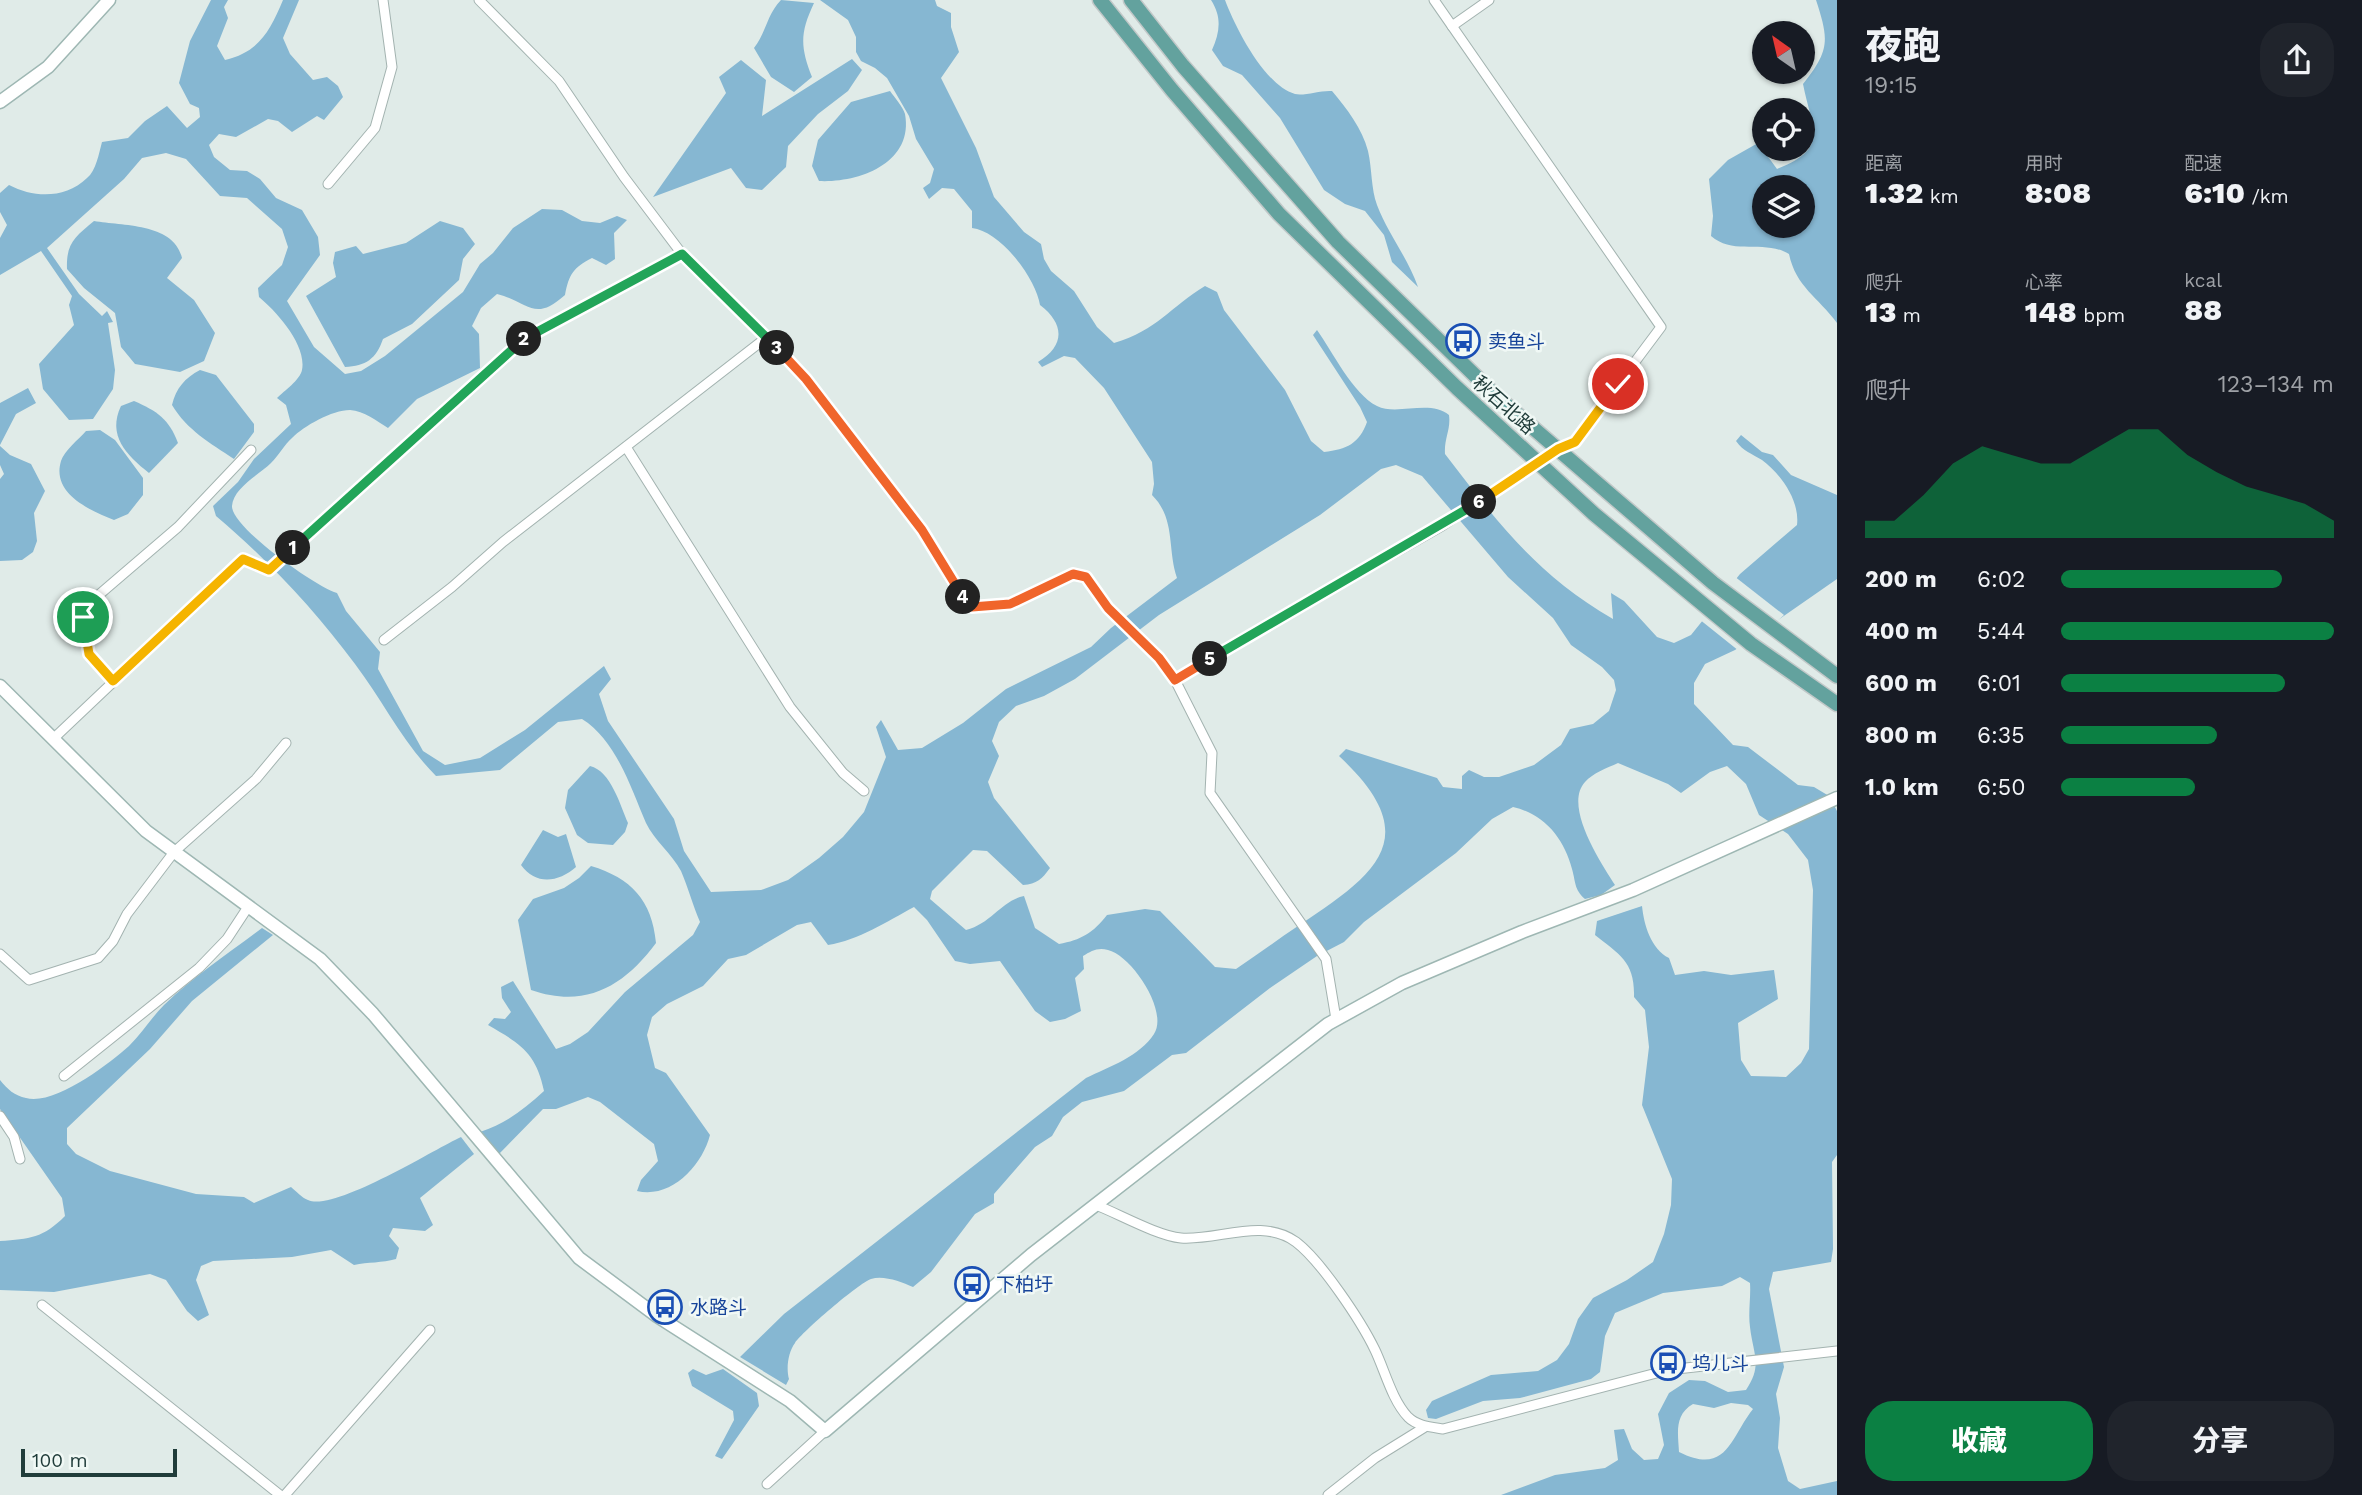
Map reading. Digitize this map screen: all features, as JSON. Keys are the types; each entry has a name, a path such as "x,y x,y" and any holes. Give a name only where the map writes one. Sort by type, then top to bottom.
{"main road":[{"name":"秋石北路","path":"1100,0 1172,90 1279,214 1457,388 1594,514 1751,644 1837,704"},
{"name":"秋石北路","path":"1131,0 1183,66 1338,242 1496,396 1713,583 1837,676"}],"street":[{"path":"0,102 48,67 109,0"},
{"path":"328,184 375,128 392,67 383,0"},
{"path":"479,0 559,81 624,177 682,254 806,379 922,530 955,587 972,607 1010,604 1073,574 1086,577 1108,608 1159,658 1175,680 1212,753 1210,793 1326,959 1336,1019"},
{"path":"1175,680 1253,632 1442,526 1558,449 1575,442 1661,327 1434,0"},
{"path":"1452,26 1489,0"},
{"path":"53,739 243,559 269,570 526,337 682,254"},
{"path":"384,640 452,587 503,542 767,337"},
{"path":"626,447 790,707 842,773 864,791"},
{"path":"113,681 89,654 80,611 178,527 251,450"},
{"path":"0,687 146,831 320,959 373,1014 579,1258 657,1316 790,1401 825,1432"},
{"path":"0,954 29,980 98,958 113,941 127,914 174,852 256,779 286,743"},
{"path":"767,1484 1031,1255 1336,1019 1402,983 1522,932 1633,890 1837,798"},
{"path":"64,1076 199,968 227,939 248,907"},
{"path":"0,1116 14,1137 20,1159"},
{"path":"1096,1205 1164,1234 1182,1238 1264,1230 1295,1241 1324,1272 1373,1347 1399,1404 1409,1418 1425,1427 1443,1429 1668,1370 1837,1351"},
{"path":"42,1305 282,1495 430,1330"},
{"path":"1328,1495 1375,1458 1425,1427"}],"water":[{"path":"211,0 228,0 224,7 228,18 217,46 225,60 247,52 262,39 283,0 299,0 283,38 290,54 313,80 327,77 338,86 343,97 324,120 317,116 292,132 278,121 268,119 236,137 219,134 209,145 214,157 230,170 247,171 260,179 276,198 302,210 318,237 320,255 287,301 314,347 345,374 361,371 385,356 463,292 480,264 493,253 513,228 542,209 562,210 582,221 600,223 617,216 627,220 614,233 615,259 606,265 592,258 580,265 570,277 565,295 546,308 531,308 497,294 481,308 472,326 479,334 480,368 417,399 388,428 365,414 350,410 335,413 311,424 292,438 271,463 242,487 232,506 235,516 259,541 312,580 337,593 346,611 380,652 378,669 423,751 445,765 480,758 525,730 604,666 611,679 599,694 608,721 674,819 684,851 711,892 761,890 788,880 843,837 864,812 886,757 876,727 881,720 898,750 922,748 963,723 1006,689 1091,647 1111,628 1177,578 1165,514 1152,495 1152,462 1104,388 1075,358 1064,356 1042,367 1038,362 1053,349 1059,335 1054,320 1040,305 1032,282 1005,247 983,231 972,228 972,211 954,189 942,188 929,199 923,188 930,183 934,169 916,139 909,116 887,78 861,61 856,52 856,37 848,20 820,0 935,0 937,6 951,13 951,27 959,52 941,78 976,148 994,197 1024,232 1041,244 1044,259 1051,271 1074,291 1097,327 1114,343 1142,332 1205,286 1217,292 1224,310 1285,390 1311,441 1324,452 1351,444 1360,436 1367,422 1313,335 1317,330 1351,382 1377,406 1385,409 1433,408 1449,415 1445,454 1483,503 1540,565 1586,602 1613,619 1611,593 1624,601 1657,637 1674,643 1691,635 1740,574 1797,525 1795,507 1788,489 1769,466 1739,445 1736,441 1741,435 1762,452 1773,455 1791,475 1837,495 1837,579 1735,650 1705,664 1694,683 1694,704 1733,745 1748,747 1798,785 1814,787 1829,796 1837,811 1837,1155 1832,1162 1833,1249 1831,1262 1773,1272 1769,1289 1784,1367 1776,1394 1780,1418 1778,1448 1788,1481 1800,1489 1837,1481 1837,1495 1501,1495 1555,1475 1605,1468 1618,1460 1614,1430 1624,1429 1632,1449 1644,1460 1658,1459 1664,1445 1658,1414 1669,1393 1689,1380 1705,1381 1728,1392 1746,1390 1754,1373 1756,1359 1749,1322 1750,1283 1740,1277 1722,1286 1663,1293 1615,1313 1605,1336 1600,1372 1591,1379 1520,1398 1483,1401 1436,1419 1428,1418 1426,1410 1432,1401 1491,1375 1538,1371 1557,1360 1569,1344 1578,1319 1593,1298 1653,1262 1664,1234 1671,1205 1672,1179 1642,1105 1649,1047 1645,1010 1634,997 1629,967 1612,948 1595,935 1597,921 1642,906 1653,943 1669,958 1675,975 1704,971 1731,975 1774,970 1778,999 1738,1023 1741,1060 1751,1076 1786,1077 1801,1063 1809,1049 1813,890 1808,860 1788,834 1759,815 1746,784 1727,766 1710,772 1681,793 1668,784 1618,763 1588,779 1579,792 1581,819 1594,849 1615,885 1601,895 1585,899 1577,889 1564,847 1543,822 1524,810 1513,807 1492,819 1456,853 1364,922 1344,942 1317,956 1270,988 1186,1053 1172,1055 1124,1091 1082,1102 1063,1117 1052,1136 1035,1147 994,1194 994,1203 975,1214 931,1272 913,1287 887,1278 871,1279 808,1329 791,1351 786,1385 740,1357 784,1314 1086,1078 1132,1055 1148,1042 1157,1024 1156,1012 1145,985 1127,962 1117,954 1101,949 1083,956 1084,969 1075,978 1081,1011 1065,1019 1050,1022 1035,1011 1000,961 970,964 955,961 927,920 914,907 861,935 828,945 811,922 797,925 746,955 728,959 703,986 667,1004 652,1017 647,1035 655,1068 666,1073 710,1135 700,1158 683,1178 662,1190 637,1191 641,1180 658,1161 654,1144 600,1102 588,1097 556,1109 543,1109 499,1154 480,1132 514,1115 544,1091 537,1067 531,1058 518,1044 488,1025 494,1018 505,1019 511,1012 502,998 501,987 513,981 556,1049 570,1044 588,1032 625,992 693,935 700,922 681,871 649,829 621,766 594,728 582,719 558,722 500,770 436,776 413,750 365,678 323,624 290,586 216,516 213,506 238,482 254,459 291,424 286,405 277,398 295,381 302,370 300,350 289,329 259,297 258,288 282,265 288,247 282,229 247,198 220,196 186,159 166,153 142,158 124,179 47,248 79,294 102,316 107,311 113,322 108,323 115,370 113,389 93,419 69,420 43,389 39,364 74,325 69,305 72,296 41,251 0,275 0,238 7,225 0,212 0,193 9,185 39,194 69,190 93,171 102,142 128,138 145,121 167,106 187,128 200,117 199,108 190,104 179,83 190,41","holes":["1396,465 1422,476 1508,577 1553,618 1571,645 1602,667 1614,680 1616,690 1609,711 1593,724 1570,729 1561,745 1534,765 1499,777 1484,777 1469,770 1462,776 1462,789 1443,787 1437,778 1346,749 1339,756 1366,785 1381,810 1385,832 1381,852 1368,871 1350,889 1236,969 1215,967 1160,911 1145,909 1107,915 1086,935 1059,944 1035,928 1024,896 1009,902 983,922 966,930 930,899 932,891 973,850 987,851 1023,885 1039,880 1050,868 994,798 988,782 999,756 992,741 999,722 1016,706 1044,696 1075,679 1159,615 1320,515 1381,469","1731,1403 1748,1405 1753,1409 1725,1450 1717,1457 1708,1459 1679,1452 1680,1419 1687,1408 1693,1404 1714,1408"]},
{"path":"781,0 814,3 803,40 812,77 794,92 771,77 754,48"},
{"path":"1211,0 1225,0 1252,54 1284,89 1295,94 1332,91 1348,112 1362,134 1368,151 1377,205 1418,287 1392,262 1384,235 1365,211 1345,204 1324,190 1280,118 1242,75 1223,66 1212,50 1219,25"},
{"path":"1816,0 1837,0 1837,323 1802,283 1789,254 1770,248 1729,245 1711,236 1713,216 1709,179 1728,160 1752,146 1752,161 1771,161 1777,169 1794,161 1815,161 1815,98 1806,98 1803,84 1815,84 1815,67 1825,44"},
{"path":"852,59 862,70 848,91 818,114 788,146 786,167 762,190 746,188 731,168 653,197 726,93 719,77 741,60 766,80 762,116"},
{"path":"890,91 905,114 906,131 901,145 892,157 866,174 835,181 819,181 812,166 818,140 851,102"},
{"path":"94,221 146,228 169,238 177,247 182,258 167,278 194,300 215,333 204,361 180,372 135,364 121,347 115,313 84,288 67,269 68,253 73,241"},
{"path":"440,221 463,228 475,244 463,259 459,280 412,324 383,339 377,352 369,360 345,367 306,296 336,277 333,263 335,252 356,246 363,254 406,243"},
{"path":"200,370 216,375 254,424 254,432 234,459 192,429 172,405 182,384"},
{"path":"28,388 36,403 16,414 0,445 0,403"},
{"path":"134,401 161,417 171,428 178,443 149,473 126,452 116,426 121,406"},
{"path":"100,430 115,440 143,478 143,495 128,514 114,520 75,500 67,492 59,473 61,461 72,445 86,431"},
{"path":"0,446 10,455 31,464 45,491 34,513 37,541 33,552 22,560 0,561 0,479 4,474 0,465"},
{"path":"590,766 604,774 609,781 628,823 625,832 613,845 588,843 577,835 565,808 568,790"},
{"path":"543,830 558,837 566,834 576,867 562,876 548,880 534,876 521,865"},
{"path":"591,866 617,877 637,893 650,915 656,943 631,971 602,990 569,997 531,990 518,920 533,899 564,888"},
{"path":"262,928 273,935 192,1001 150,1049 67,1128 67,1144 76,1154 110,1171 196,1194 244,1197 254,1203 291,1187 308,1200 321,1201 339,1197 384,1178 461,1137 474,1154 420,1198 433,1225 425,1231 393,1228 389,1236 399,1248 396,1259 386,1261 354,1265 331,1250 292,1257 213,1261 201,1266 196,1280 209,1315 198,1321 187,1311 166,1280 150,1274 54,1292 0,1290 0,1241 36,1236 50,1229 65,1216 62,1198 0,1109 0,1080 18,1096 38,1099 66,1090 80,1082 129,1046 175,994"},
{"path":"693,1369 706,1375 723,1369 757,1393 759,1406 722,1459 715,1456 734,1420 733,1411 692,1386 688,1373"}],"pier":[{"path":"1734,576 1784,615 1760,637 1739,651 1699,619"}],"place":[{"name":"卖鱼斗","path":"1463,341"},
{"name":"下柏圩","path":"972,1284"},
{"name":"水路斗","path":"665,1307"},
{"name":"坞儿斗","path":"1668,1363"}],"route":[{"path":"83,617 89,654 113,681 243,559 269,570 526,337 682,254 806,379 922,530 955,587 972,607 1010,604 1073,574 1086,577 1108,608 1159,658 1175,680 1253,632 1442,526 1558,449 1575,442 1618,384"}]}
